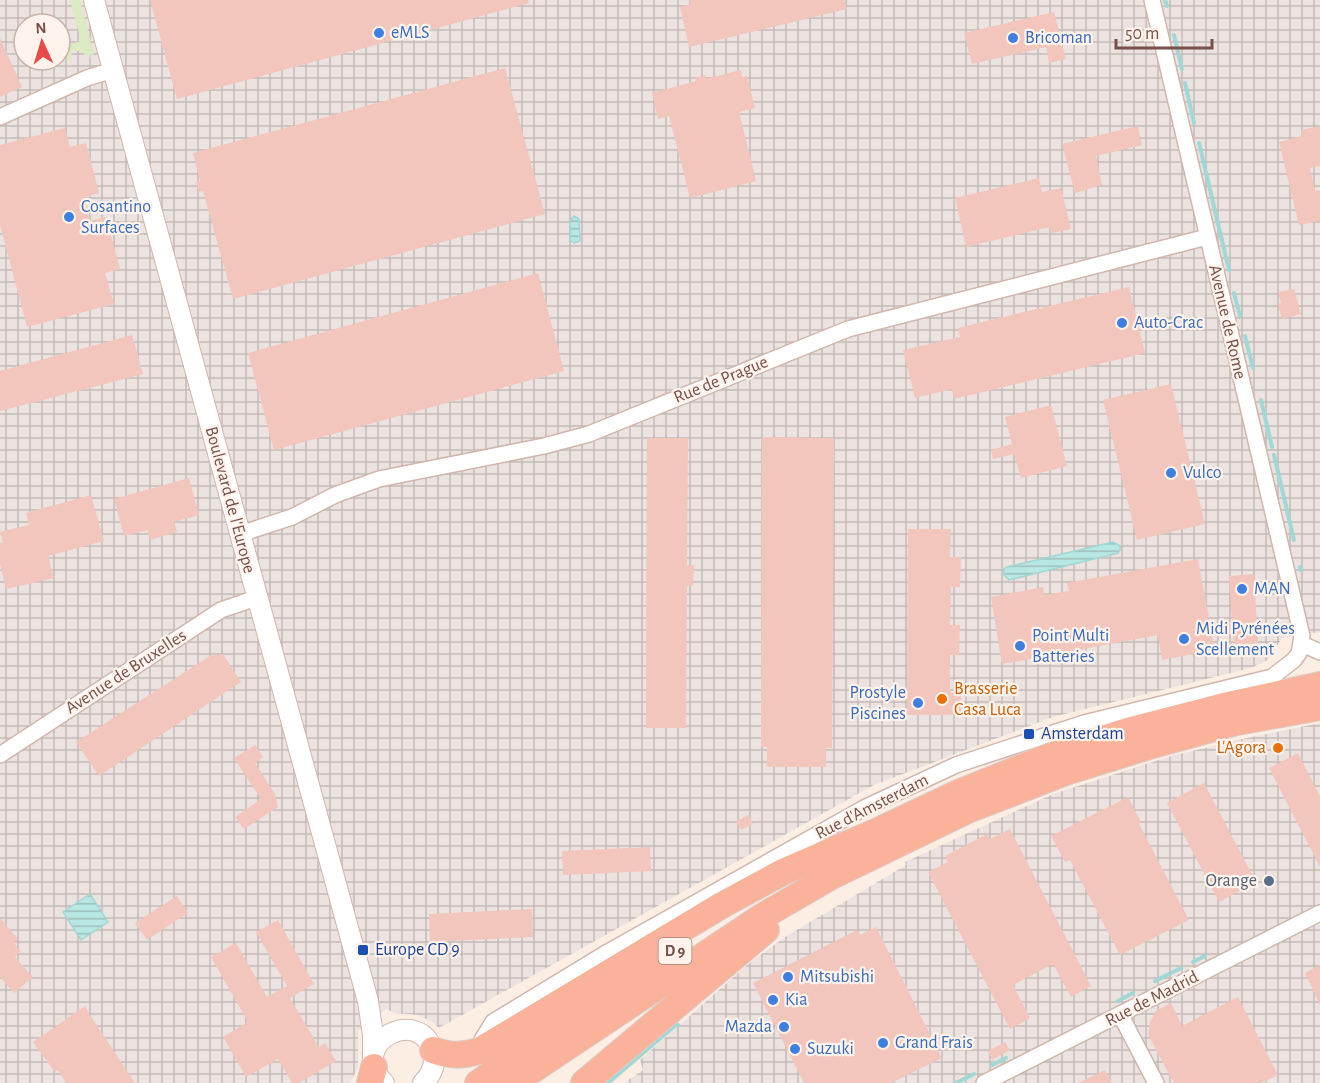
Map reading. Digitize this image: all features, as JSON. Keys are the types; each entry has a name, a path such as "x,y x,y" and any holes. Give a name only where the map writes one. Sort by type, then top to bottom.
{"highway":[{"name":"D 9","path":"478,1083 753,900 880,830 958,793 1050,756 1131,730 1224,706 1320,685"},
{"name":"D 9","path":"513,1083 763,916 832,876 968,810 1066,772 1237,722 1320,707"},
{"path":"433,1050 456,1056 479,1051 722,905 783,872 880,830"},
{"path":"584,1083 768,928 907,839"}],"street":[{"name":"Boulevard de l'Europe","path":"94,0 368,1001 375,1072"},
{"name":"Avenue de Rome","path":"1152,0 1291,588 1302,644"},
{"path":"0,117 87,78 113,70"},
{"name":"Rue de Prague","path":"240,534 284,520 335,495 379,479 544,446 589,434 848,329 1207,237"},
{"name":"Avenue de Bruxelles","path":"0,755 221,610 256,598"},
{"path":"1302,644 1320,652"},
{"name":"Rue d'Amsterdam","path":"479,1051 482,1040 493,1022 608,952 864,808 956,765 1084,723 1272,677 1299,653 1302,644"},
{"name":"Rue de Madrid","path":"984,1083 1320,914"},
{"name":"Boulevard de l'Europe","path":"368,1001 380,1022 394,1031"},
{"path":"1121,1016 1156,1083"},
{"path":"394,1031 406,1029 418,1032 433,1050 433,1069 423,1083"},
{"name":"Boulevard de l'Europe","path":"375,1072 377,1045 384,1036 394,1031"}],"shaded area":[{"path":"0,0 1320,0 1320,632 1282,638 1268,660 1251,668 1053,717 874,785 439,1028 431,1021 417,1015 395,1013 386,1009 358,1031 358,1068 350,1083 0,1083"},
{"path":"1320,723 1320,1083 624,1083 643,1070 640,1060 748,964 785,937 906,865 905,862 1053,794 1171,756"}],"green space":[{"path":"70,0 80,0 94,54 90,55 91,59 80,51 72,51 72,43 81,41"}],"water":[{"path":"574,216 579,219 580,241 574,243 570,240 570,221"},
{"path":"1113,542 1120,546 1118,553 1009,580 1004,575 1004,569 1007,567"},
{"path":"90,894 108,922 81,940 63,912"}],"building":[{"path":"150,0 528,0 529,3 177,99"},
{"path":"690,0 844,0 847,9 689,47 680,7 691,4"},
{"name":"Bricoman","path":"1054,12 1066,59 1049,63 1046,47 972,64 964,33"},
{"path":"0,38 12,65 12,72 15,72 22,87 0,97"},
{"path":"505,68 545,214 233,299 203,191 199,192 196,182 200,181 193,153"},
{"path":"741,70 742,77 747,76 755,108 739,112 756,181 690,198 669,116 658,119 652,93 696,81 695,78 705,75 706,79"},
{"path":"1138,126 1142,145 1096,156 1102,185 1075,193 1062,144"},
{"path":"1320,126 1320,166 1310,168 1315,191 1320,190 1320,221 1299,225 1279,142 1302,136 1301,130"},
{"path":"65,128 70,147 86,143 99,193 84,197 90,221 106,217 120,269 105,273 114,304 27,327 0,225 0,145"},
{"path":"1039,178 1042,192 1061,188 1071,229 1052,233 1050,227 966,247 955,198"},
{"path":"538,273 564,371 274,450 248,353"},
{"path":"1129,287 1145,353 954,399 952,389 915,398 903,350 960,337 958,328"},
{"path":"1294,289 1301,314 1282,319 1278,292"},
{"path":"132,335 143,374 0,411 0,371"},
{"path":"1171,384 1205,524 1137,540 1103,400"},
{"path":"1051,405 1067,466 1021,478 1014,454 993,459 991,450 1012,444 1005,417"},
{"path":"762,437 834,438 832,748 826,748 826,767 767,767 767,747 761,747"},
{"path":"647,438 688,438 687,565 694,565 693,586 687,586 686,728 646,728"},
{"path":"189,478 199,515 174,522 177,532 150,540 148,530 124,536 114,499"},
{"path":"91,495 104,541 48,556 54,578 6,589 0,564 0,543 3,542 0,532 29,525 26,513"},
{"path":"908,529 951,529 950,557 961,557 960,587 951,587 950,625 960,625 959,655 950,655 950,693 961,693 961,715 907,715"},
{"path":"1198,559 1210,623 1232,622 1229,576 1254,574 1258,643 1234,645 1233,634 1212,636 1215,650 1162,660 1158,635 1002,664 991,597 1043,587 1044,595 1069,591 1067,583"},
{"path":"223,654 241,682 99,776 76,742 210,656"},
{"path":"255,745 263,757 255,763 275,794 278,807 244,829 235,817 261,799 234,758"},
{"path":"1298,753 1320,796 1320,867 1269,768"},
{"path":"1204,783 1256,882 1219,902 1167,803"},
{"path":"1128,797 1141,822 1139,824 1189,920 1120,955 1070,860 1065,862 1051,836"},
{"path":"748,815 753,824 741,830 736,822"},
{"path":"1010,829 1091,986 1071,997 1053,964 1013,985 1030,1018 1010,1029 928,872 948,862 945,856 987,834 990,839"},
{"path":"650,847 651,871 563,875 562,851"},
{"path":"177,896 188,913 147,940 135,923"},
{"path":"532,909 533,937 430,942 429,914"},
{"path":"0,918 18,939 14,943 21,951 15,957 33,977 14,993 0,977"},
{"path":"278,920 314,984 290,998 319,1047 325,1043 336,1061 299,1083 292,1083 278,1059 246,1077 223,1037 248,1022 211,957 236,943 267,997 287,986 256,932"},
{"path":"876,927 942,1058 891,1083 804,1083 753,983 857,930 860,935"},
{"path":"1320,965 1320,1005 1305,973"},
{"path":"1238,997 1278,1075 1261,1083 1174,1083 1148,1035 1150,1022 1156,1011 1171,1003 1182,1026"},
{"path":"85,1006 135,1083 66,1083 58,1070 55,1072 33,1042"},
{"path":"1005,1042 1010,1050 992,1060 988,1051"},
{"path":"1105,1070 1112,1083 1078,1083"}],"waterway":[{"path":"1165,0 1167,6"},
{"path":"1174,35 1182,69"},
{"path":"1185,83 1194,123"},
{"path":"1199,143 1229,270"},
{"path":"1234,293 1240,316"},
{"path":"1245,336 1253,368"},
{"path":"1261,400 1272,447"},
{"path":"1274,455 1294,540"},
{"path":"1193,962 1205,956"},
{"path":"1155,981 1181,968"},
{"path":"1118,1001 1133,993"},
{"path":"608,1083 678,1025"},
{"path":"992,1065 1006,1058"},
{"path":"956,1083 974,1074"}],"place":[{"name":"eMLS","path":"379,33"},
{"name":"Bricoman","path":"1013,38"},
{"name":"Cosantino Surfaces","path":"69,217"},
{"name":"Auto-Crac","path":"1122,323"},
{"name":"Vulco","path":"1171,473"},
{"name":"MAN","path":"1242,589"},
{"name":"Midi Pyrénées Scellement","path":"1184,639"},
{"name":"Point Multi Batteries","path":"1020,646"},
{"name":"Brasserie Casa Luca","path":"942,699"},
{"name":"Prostyle Piscines","path":"918,703"},
{"name":"Amsterdam","path":"1029,734"},
{"name":"L'Agora","path":"1278,748"},
{"name":"Orange","path":"1269,881"},
{"name":"Europe CD 9","path":"363,950"},
{"name":"Mitsubishi","path":"788,977"},
{"name":"Kia","path":"773,1000"},
{"name":"Mazda","path":"784,1027"},
{"name":"Grand Frais","path":"883,1043"},
{"name":"Suzuki","path":"795,1049"}]}
